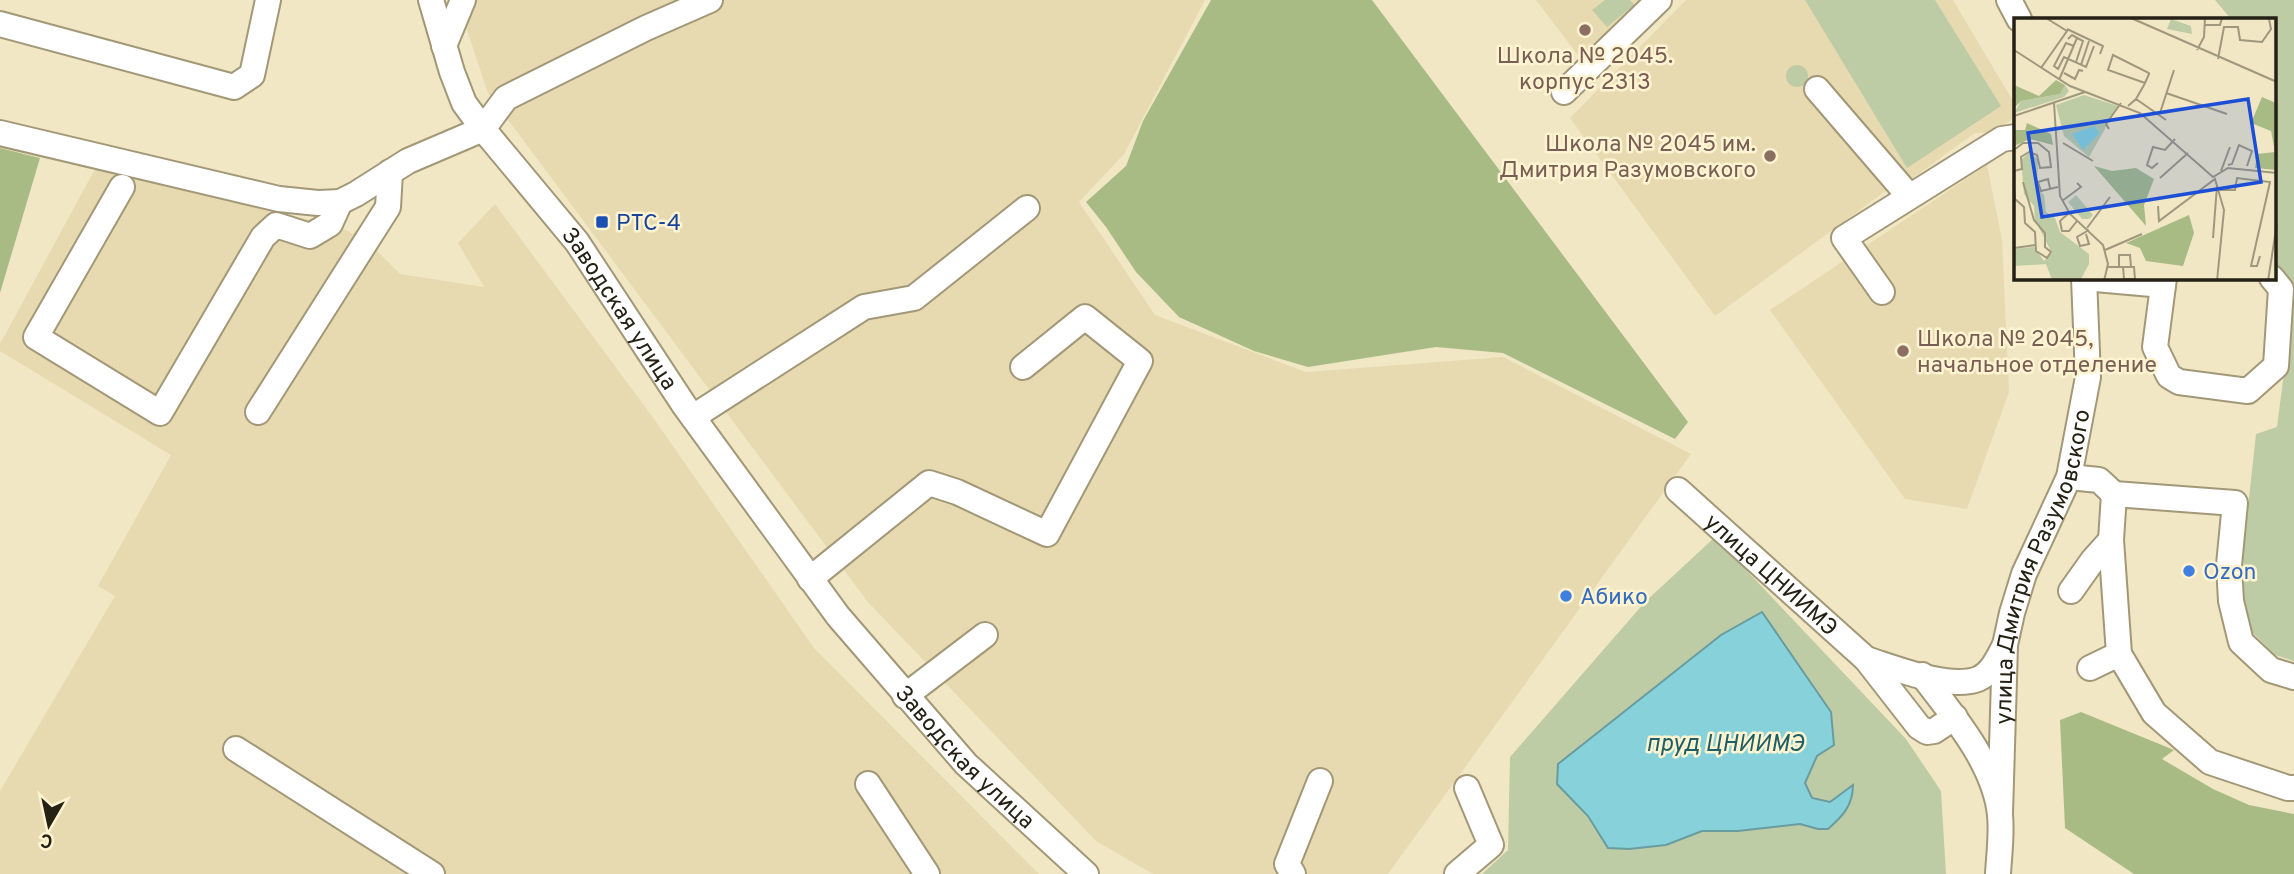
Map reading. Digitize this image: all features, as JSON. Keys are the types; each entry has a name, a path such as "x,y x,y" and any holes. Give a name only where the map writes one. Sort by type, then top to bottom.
{"street":[{"path":"0,24 234,87 252,75 268,0"},
{"name":"Заводская улица","path":"431,0 464,103 577,242 693,418 810,579 905,696 966,764 1086,874"},
{"path":"444,46 463,0"},
{"path":"0,133 279,199 317,203 340,202 408,161 483,129 506,98 710,0"},
{"path":"1564,92 1659,0"},
{"path":"2009,0 2018,18"},
{"path":"1817,89 1909,196"},
{"path":"1882,292 1844,238 2001,139 2014,136"},
{"path":"258,412 388,208 390,172"},
{"path":"122,187 36,337 160,413 263,237 276,225 310,236 330,225 340,202"},
{"path":"693,418 864,307 914,298 1027,208"},
{"name":"улица Дмитрия Разумовского","path":"1998,874 2005,645 2024,574 2069,477 2088,377 2084,280"},
{"path":"2124,280 2164,282 2155,347 2169,376 2179,382 2248,391 2276,366 2281,289 2274,280"},
{"path":"810,579 929,483 957,492 1047,534 1140,361 1085,317 1023,367"},
{"path":"2069,477 2099,480 2114,494 2235,503 2229,565 2231,601 2241,642 2271,670 2294,677"},
{"name":"улица ЦНИИМЭ","path":"1678,490 1866,659 1919,727 1927,732 1955,717"},
{"path":"2114,494 2111,540 2119,654 2154,713 2210,762 2294,788"},
{"path":"2071,591 2111,540"},
{"path":"905,696 985,635"},
{"name":"улица ЦНИИМЭ","path":"1866,659 1942,682 1961,682 1979,678 1993,667 2005,645"},
{"path":"2090,668 2119,654"},
{"path":"1922,675 1955,717 1989,775 2000,814"},
{"path":"236,749 432,874"},
{"path":"1293,874 1287,864 1320,781"},
{"path":"868,784 922,872"},
{"path":"1457,874 1491,845 1467,788"}],"shaded area":[{"path":"457,0 1205,0 1124,154 1079,202 1155,315 1306,372 1503,357 1691,454 1388,874 1153,874 1096,841 867,601 488,93"},
{"name":"Школа № 2045. корпус 2313","path":"1536,0 1642,0 1581,59"},
{"name":"Школа № 2045 им. Дмитрия Разумовского","path":"1686,0 1953,0 2014,103 2014,118 1993,132 1975,133 1910,180 1902,179 1715,316 1570,118"},
{"name":"Школа № 2045, начальное отделение","path":"1987,165 2002,240 2009,392 1967,509 1905,499 1770,310"},
{"path":"95,169 340,227 353,234 356,230 400,274 484,287 458,243 495,204 654,419 814,648 1039,874 0,874 0,791 115,596 98,586 171,455 0,351 0,344"}],"green space":[{"path":"1211,0 1372,0 1688,422 1675,439 1503,353 1436,347 1308,367 1254,351 1179,317 1136,272 1086,202 1126,166 1143,121"},
{"path":"1605,0 1630,0 1634,5 1607,27 1592,10"},
{"path":"1805,0 1935,0 2001,106 1907,168"},
{"path":"2215,0 2294,0 2294,661 2275,655 2249,629 2238,599 2256,434 2277,427 2293,303 2287,276 2276,268 2276,18 2230,18"},
{"path":"1797,65 1805,68 1808,76 1805,84 1797,87 1789,84 1786,76 1789,68"},
{"path":"0,148 40,158 0,293"},
{"path":"1715,537 1906,739 1941,791 1946,874 1482,874 1508,850 1510,757 1645,602"},
{"path":"2081,712 2174,750 2162,759 2213,789 2249,805 2294,814 2294,874 2134,874 2065,828 2060,720"}],"water":[{"name":"пруд ЦНИИМЭ","path":"1762,612 1831,712 1834,745 1817,756 1805,783 1812,798 1830,802 1853,785 1846,810 1828,829 1800,824 1738,831 1702,831 1666,845 1608,848 1588,816 1557,784 1558,764 1721,635"}],"place":[{"name":"Школа № 2045. корпус 2313","path":"1585,30"},
{"name":"Школа № 2045 им. Дмитрия Разумовского","path":"1770,156"},
{"name":"РТС-4","path":"602,222"},
{"name":"Школа № 2045, начальное отделение","path":"1903,351"},
{"name":"Ozon","path":"2189,571"},
{"name":"Абико","path":"1566,596"}]}
